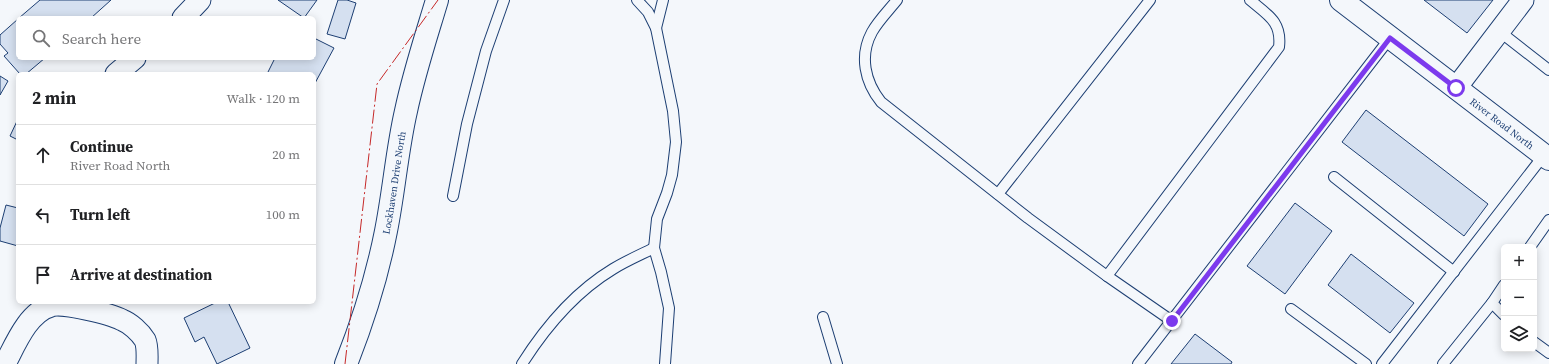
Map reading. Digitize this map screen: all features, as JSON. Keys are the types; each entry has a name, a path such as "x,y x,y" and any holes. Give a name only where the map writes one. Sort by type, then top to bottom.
{"street":[{"path":"185,16 200,0"},
{"name":"Lockhaven Drive North","path":"346,364 362,324 377,271 387,230 405,113 413,77 438,0"},
{"path":"1456,88 1523,0"},
{"name":"River Road North","path":"1353,4 1390,38 1547,157"},
{"path":"118,72 133,60"},
{"path":"5,364 26,326 38,313 52,305 81,308 123,320 133,327 145,341 148,354 147,364"}],"lane":[{"path":"453,196 467,124 486,51 504,0"},
{"path":"637,0 648,12 656,28 673,112 676,142 672,174 667,194 657,219 654,248 669,308 666,364"},
{"path":"656,28 663,0"},
{"path":"897,0 872,32 867,43 865,56 867,81 881,102 1028,218 1107,276 1172,321"},
{"path":"998,194 1150,0"},
{"path":"1107,276 1279,47 1280,37 1278,28 1273,19 1250,0"},
{"path":"1499,31 1549,70"},
{"path":"1138,364 1390,38"},
{"path":"1382,364 1547,157"},
{"path":"1334,177 1454,272"},
{"path":"1532,244 1549,220"},
{"path":"522,364 538,339 564,307 596,280 608,272 654,248"},
{"path":"1443,364 1501,290"},
{"path":"1492,303 1501,312"},
{"path":"1291,309 1366,364"},
{"path":"823,317 837,364"},
{"path":"1537,344 1549,353"}],"building":[{"path":"40,0 111,0 93,16 21,16"},
{"path":"278,0 317,0 305,16 301,16"},
{"path":"338,0 347,0 356,3 345,39 327,34"},
{"path":"1424,0 1493,0 1467,33"},
{"path":"16,21 16,60 43,60 28,72 18,72 4,56 8,53 0,44 0,35"},
{"path":"316,39 334,48 316,81 316,72 268,72 274,60 316,60"},
{"path":"0,76 8,81 0,95"},
{"path":"1366,110 1488,204 1464,236 1342,142"},
{"path":"16,123 16,139 10,136"},
{"path":"1295,203 1332,231 1285,294 1247,266"},
{"path":"6,205 16,208 16,245 0,241 0,228"},
{"path":"1351,254 1414,303 1390,333 1328,285"},
{"path":"213,304 229,304 250,348 217,364 204,337 195,342 184,318"},
{"path":"1195,334 1232,362 1231,364 1171,364"}],"power":[{"path":"345,364 377,84 438,0"}],"route":[{"path":"1172,321 1390,38 1456,88"}]}
